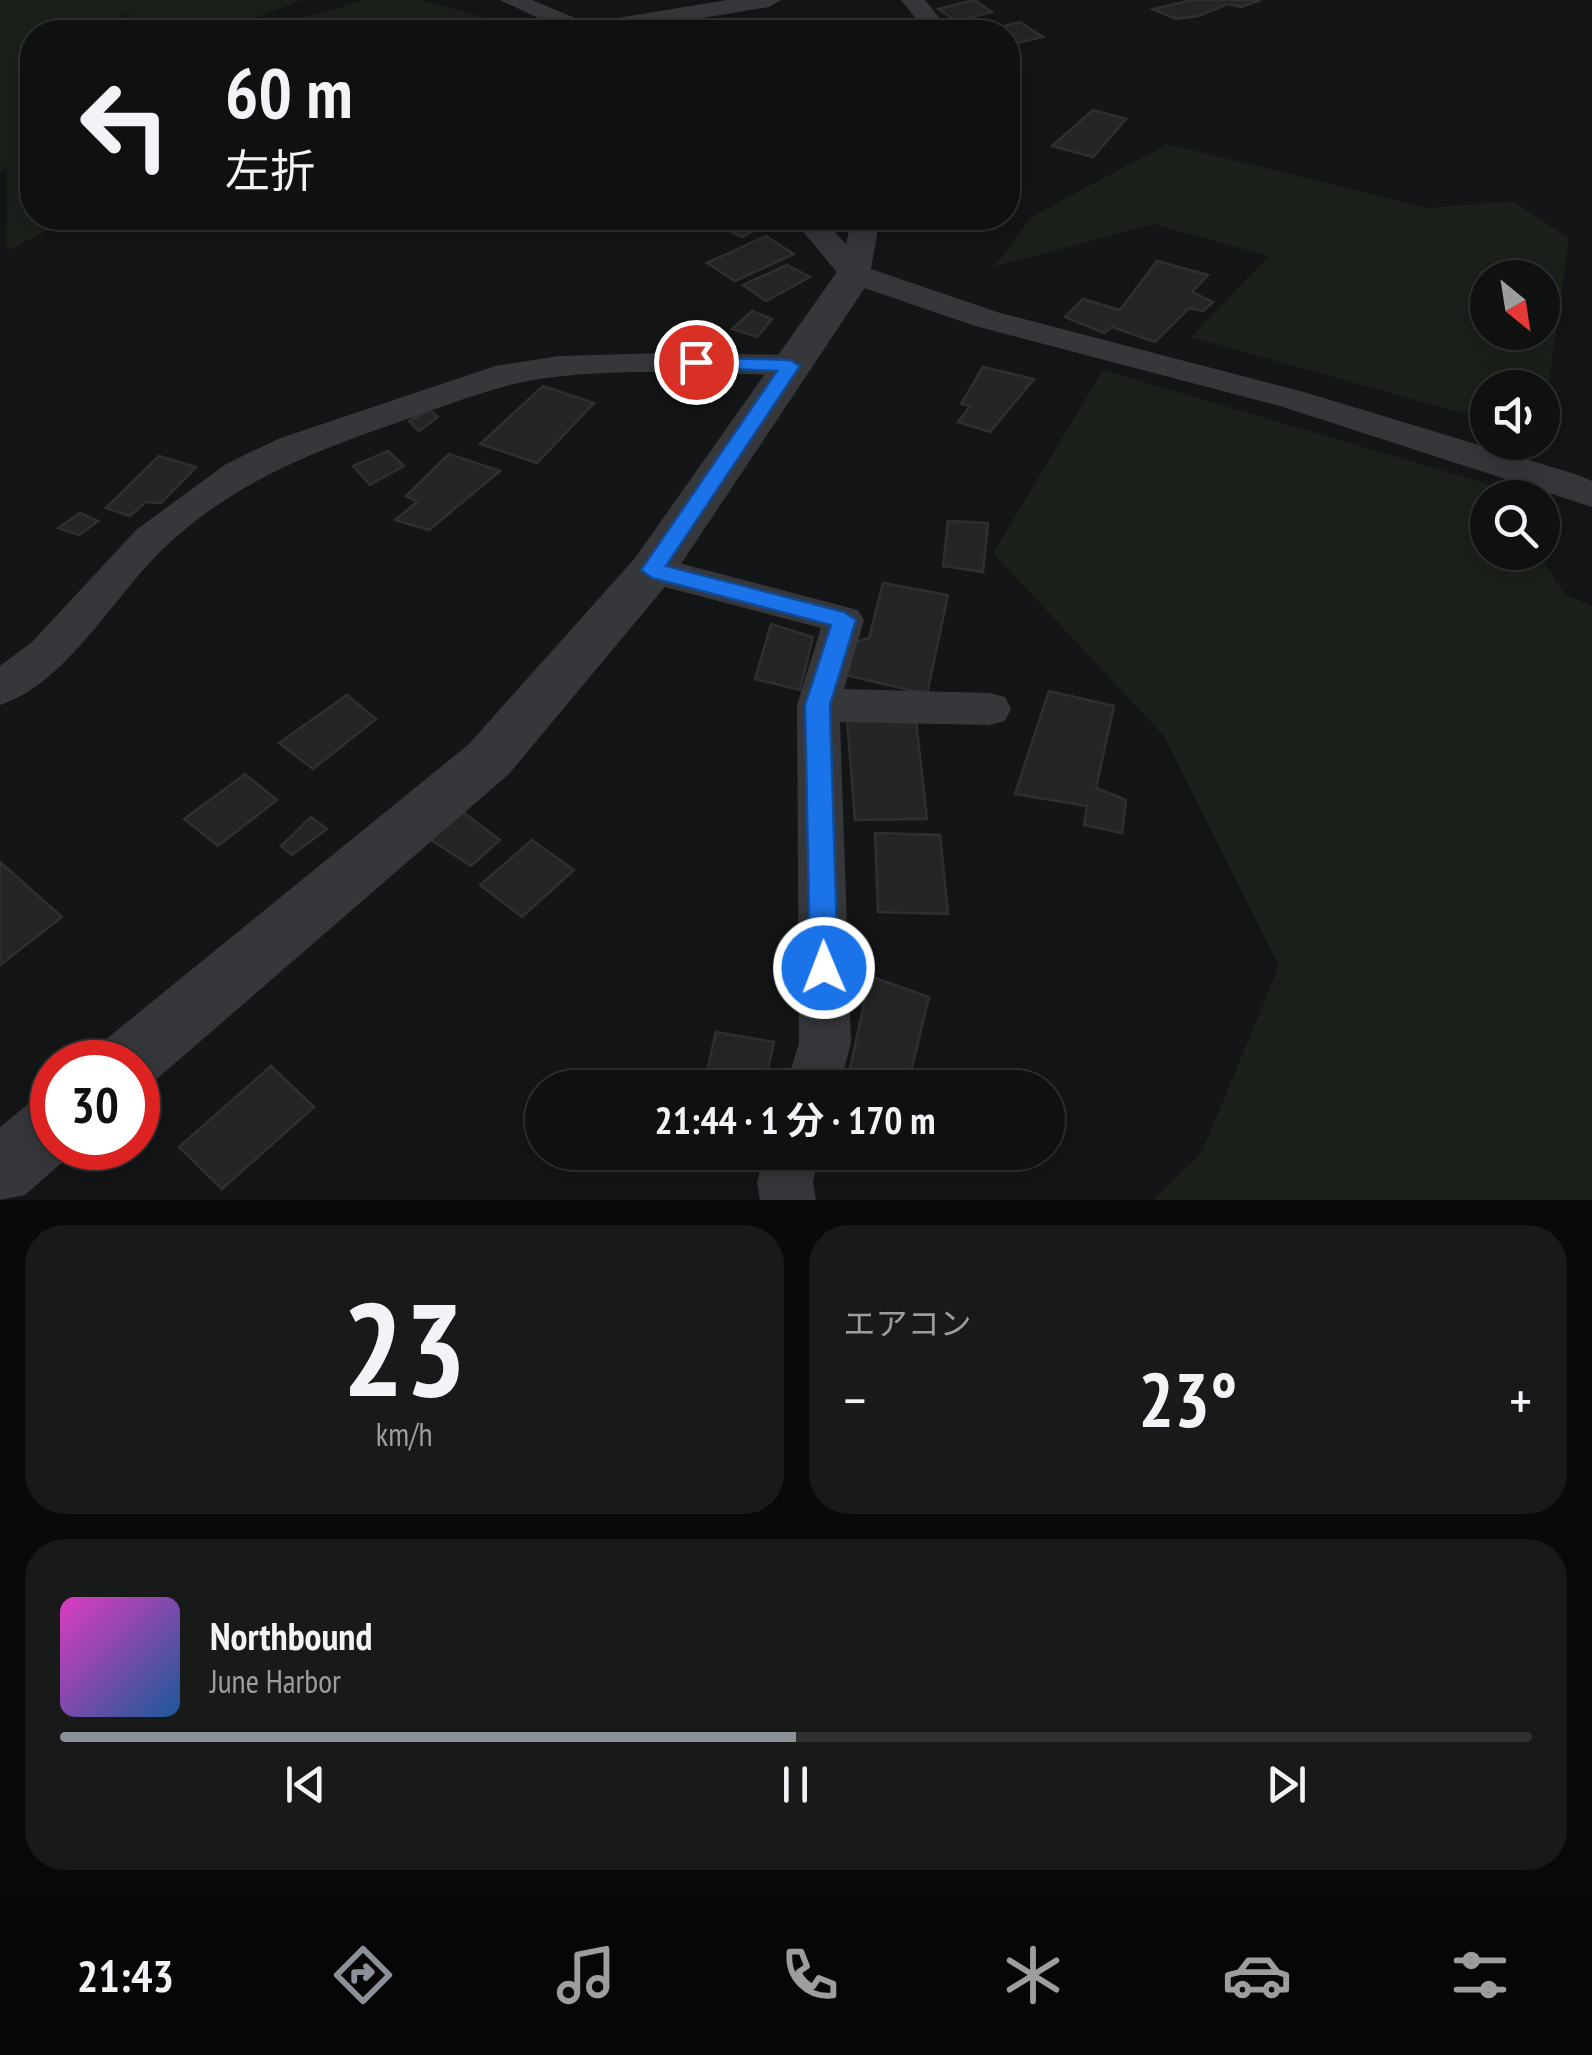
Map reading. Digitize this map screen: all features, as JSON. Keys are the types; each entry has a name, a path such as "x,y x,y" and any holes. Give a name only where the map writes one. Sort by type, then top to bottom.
{"street":[{"path":"512,0 558,20"},
{"path":"655,20 769,0"},
{"path":"913,0 929,20"},
{"path":"817,230 855,274 986,319 1292,399 1562,482 1592,495"},
{"path":"154,1040 489,759 652,570 855,274 864,230"},
{"path":"0,689 48,652 150,539 239,472 291,447 507,373 559,366 730,362 790,366"},
{"path":"652,570 844,620 818,705 826,1043 818,1070"},
{"path":"818,705 990,708"},
{"path":"0,1171 30,1146"},
{"path":"788,1170 784,1182 788,1200"}],"shaded area":[{"path":"0,0 303,0 248,20 119,20 136,10 114,20 20,20 20,230 50,230 7,251 7,165 0,172"},
{"path":"364,0 419,0 484,17 273,20 306,17"},
{"path":"1167,144 1427,208 1513,201 1569,238 1560,303 1560,260 1470,260 1470,350 1553,350 1551,370 1470,370 1470,415 1191,337 1269,256 1153,224 994,267 1031,217"},
{"path":"1103,370 1475,480 1470,480 1470,570 1549,570 1565,595 1592,606 1592,1200 1153,1200 1202,1152 1279,966 1164,736 993,553"}],"building":[{"path":"974,0 992,12 954,20 938,9"},
{"path":"1192,0 1261,0 1241,7 1228,4 1198,16 1176,19 1153,9"},
{"path":"1020,22 1043,37 1020,42"},
{"path":"1093,110 1126,119 1093,157 1052,146"},
{"path":"728,230 755,230 742,237"},
{"path":"766,236 794,254 735,281 707,263"},
{"path":"1157,261 1208,275 1192,292 1213,302 1203,311 1189,308 1155,342 1112,327 1104,333 1065,317 1083,299 1120,310"},
{"path":"787,265 810,277 766,301 743,285"},
{"path":"752,311 772,319 757,337 732,329"},
{"path":"983,367 1034,379 990,432 958,422 970,406 961,404"},
{"path":"543,386 594,403 537,463 480,444"},
{"path":"430,410 438,417 419,431 409,421"},
{"path":"388,451 404,466 370,485 353,466"},
{"path":"449,454 500,471 429,530 395,520 417,502 406,496"},
{"path":"159,456 196,467 161,503 146,502 130,516 106,508"},
{"path":"80,513 98,521 79,535 58,528"},
{"path":"948,521 988,523 983,572 943,566"},
{"path":"883,583 948,595 927,694 841,674 847,644 869,638"},
{"path":"771,624 813,637 800,690 755,679"},
{"path":"1049,691 1114,706 1096,788 1126,800 1122,833 1084,825 1087,806 1015,794"},
{"path":"347,695 376,719 313,769 279,743"},
{"path":"847,719 916,720 927,819 855,820"},
{"path":"245,774 277,800 218,846 184,819"},
{"path":"463,812 500,840 471,866 428,838"},
{"path":"311,817 327,829 292,855 281,846"},
{"path":"875,833 940,835 948,914 878,912"},
{"path":"532,840 574,870 522,917 480,885"},
{"path":"0,862 62,917 0,965"},
{"path":"870,976 929,997 911,1070 850,1070"},
{"path":"716,1032 774,1042 768,1070 707,1070"},
{"path":"271,1066 314,1107 222,1189 179,1147"}],"route":[{"path":"696,362 790,366 652,570 844,620 818,705 824,968"}]}
